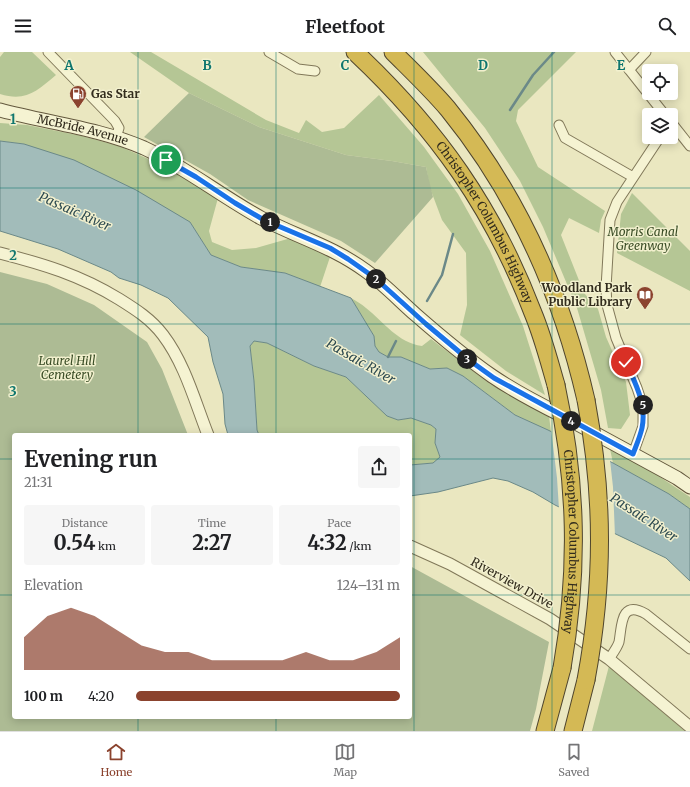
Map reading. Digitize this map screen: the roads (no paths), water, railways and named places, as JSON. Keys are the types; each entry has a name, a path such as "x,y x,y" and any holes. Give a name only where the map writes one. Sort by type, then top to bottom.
{"highway":[{"name":"Christopher Columbus Highway","path":"355,52 384,80 422,121 456,166 483,207 524,288 541,334 556,385 564,421 573,500 574,530 572,593 562,668 545,731"},
{"path":"394,52 428,88 465,132 500,184 529,238 554,293 574,350 586,400 595,456 601,540 598,603 586,680 573,731"}],"main road":[{"name":"McBride Avenue","path":"0,110 69,125 116,138 143,148 196,177 264,220 330,248 375,278 426,324 469,360 494,378 677,478 690,487"}],"street":[{"path":"48,52 115,121 118,128 116,138"},
{"path":"269,52 298,69 315,71"},
{"path":"615,52 659,108"},
{"path":"629,70 646,52"},
{"path":"559,125 564,138 633,177"},
{"path":"678,131 690,146"},
{"path":"633,454 642,426 643,406 638,388 612,326 607,305 606,288 610,220 616,202 655,144"},
{"path":"0,253 45,264 75,275 104,290 145,316 163,335 177,358 207,433"},
{"name":"Riverview Drive","path":"412,547 444,561 550,619 609,659 690,726"},
{"path":"609,659 617,647 621,621 628,611 634,609 640,610 646,614 690,649"}],"water":[{"name":"Passaic River","path":"0,141 24,144 74,160 136,190 190,222 211,255 241,267 285,273 351,298 374,336 375,346 379,352 388,357 401,357 430,369 447,368 463,376 515,415 613,463 669,494 690,509 690,581 666,558 508,481 493,478 438,492 412,496 412,465 433,463 440,457 435,443 436,429 431,425 411,418 398,420 387,416 346,377 314,366 267,343 254,341 250,346 258,433 227,433 225,424 223,394 213,362 208,337 168,298 141,285 119,278 111,272 58,249 0,231"}],"waterway":[{"path":"510,110 533,75 554,52"},
{"path":"427,301 442,275 453,234"},
{"path":"388,357 396,341"}],"place":[{"name":"Gas Star","path":"78,109"},
{"name":"Woodland Park Public Library","path":"645,310"}],"park label":[{"name":"Morris Canal Greenway","path":"643,239"},
{"name":"Laurel Hill Cemetery","path":"67,368"}]}
